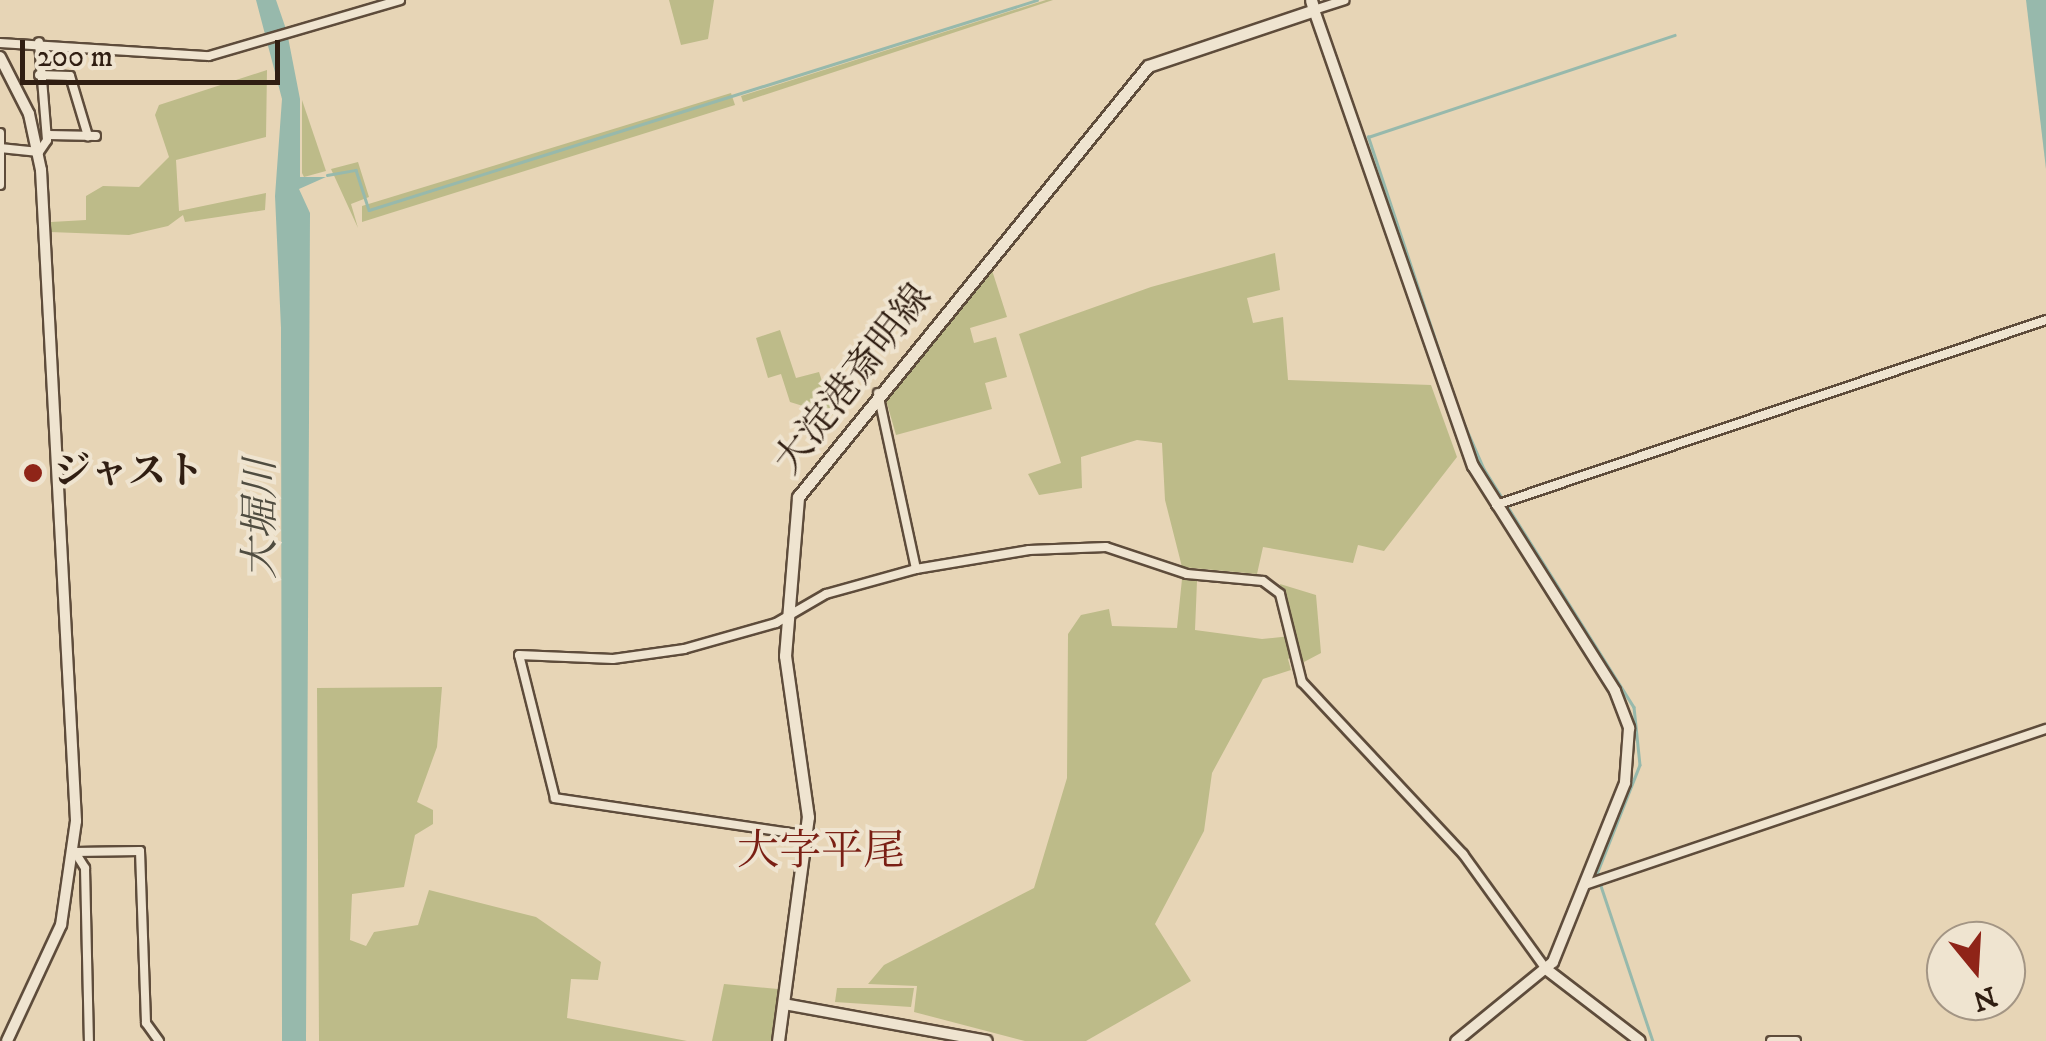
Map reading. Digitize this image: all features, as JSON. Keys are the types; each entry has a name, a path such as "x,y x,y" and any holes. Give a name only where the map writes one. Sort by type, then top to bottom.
{"main road":[{"name":"大淀港斎明線","path":"778,1041 805,835 802,741 785,656 798,496 1148,66 1313,5"}],"street":[{"path":"0,43 40,42 192,56 266,43 400,0"},
{"path":"1344,0 1313,5 1446,398 1501,503 1601,658 1622,706 1631,746 1625,782 1594,882 1546,969 1456,1041"},
{"path":"39,152 49,134 39,75 40,42"},
{"path":"1,61 39,152 75,852 61,926 7,1041"},
{"path":"39,75 70,76 92,136 49,134"},
{"path":"0,133 0,185"},
{"path":"2,149 39,152"},
{"path":"1501,503 2046,320"},
{"path":"878,394 916,569"},
{"path":"805,835 555,798 519,655 613,660 667,652 750,631 826,594 916,569 1029,550 1106,547 1188,574 1273,584 1302,682 1463,854 1546,969 1640,1041"},
{"path":"1594,882 2046,729"},
{"path":"75,852 140,851 146,1023 160,1041"},
{"path":"75,852 85,868 89,1041"},
{"path":"784,1004 987,1041"},
{"path":"1771,1041 1796,1041"}],"shaded area":[{"path":"256,0 276,0 287,32 300,99 300,177 326,177 299,189 310,213 306,1041 282,1041 281,328 275,196 282,99"},
{"path":"669,0 714,0 708,39 681,45"},
{"path":"1046,0 1053,0 743,102 741,96"},
{"path":"2026,0 2046,0 2046,169"},
{"path":"267,70 266,137 176,160 179,211 266,193 265,210 185,222 183,215 168,226 129,235 50,232 51,222 86,220 86,196 103,186 139,187 169,157 155,115 159,105"},
{"path":"731,93 735,105 362,222 362,206"},
{"path":"302,100 326,171 304,177 302,173"},
{"path":"358,162 369,197 351,204 358,228 331,169"},
{"path":"1275,253 1280,290 1247,298 1253,323 1283,317 1288,380 1431,385 1457,457 1384,551 1358,545 1353,563 1263,547 1257,574 1182,567 1165,500 1162,443 1137,440 1081,457 1082,488 1039,495 1028,474 1061,463 1019,334 1151,287"},
{"path":"990,264 1007,317 970,328 974,343 996,337 1007,377 985,383 992,409 896,435 884,393"},
{"path":"780,330 796,378 819,372 833,415 807,422 803,406 790,402 781,374 768,378 756,338"},
{"path":"1182,579 1197,581 1195,630 1262,639 1291,636 1280,584 1316,595 1321,653 1304,662 1295,654 1288,659 1291,670 1263,679 1212,773 1204,831 1155,924 1191,981 1086,1041 1025,1041 914,1012 917,986 868,984 884,965 1034,888 1067,778 1068,634 1081,615 1109,609 1112,626 1177,628"},
{"path":"442,687 437,747 417,802 433,810 433,824 415,835 404,887 352,894 350,940 366,946 374,932 418,925 429,890 536,917 601,962 598,980 571,979 567,1018 687,1041 319,1041 317,688"},
{"path":"724,984 778,989 771,1041 712,1041"},
{"path":"837,988 914,988 911,1007 835,1002"}],"waterway":[{"path":"327,175 356,170 369,210 1037,0"},
{"path":"1454,397 1368,137 1674,35"},
{"path":"1460,414 1484,469 1634,707 1640,765 1597,874 1653,1041"}],"place":[{"name":"ジャスト","path":"33,473"}],"district":[{"name":"大字平尾","path":"821,852"}],"water label":[{"name":"大堀川","path":"262,519"}]}
